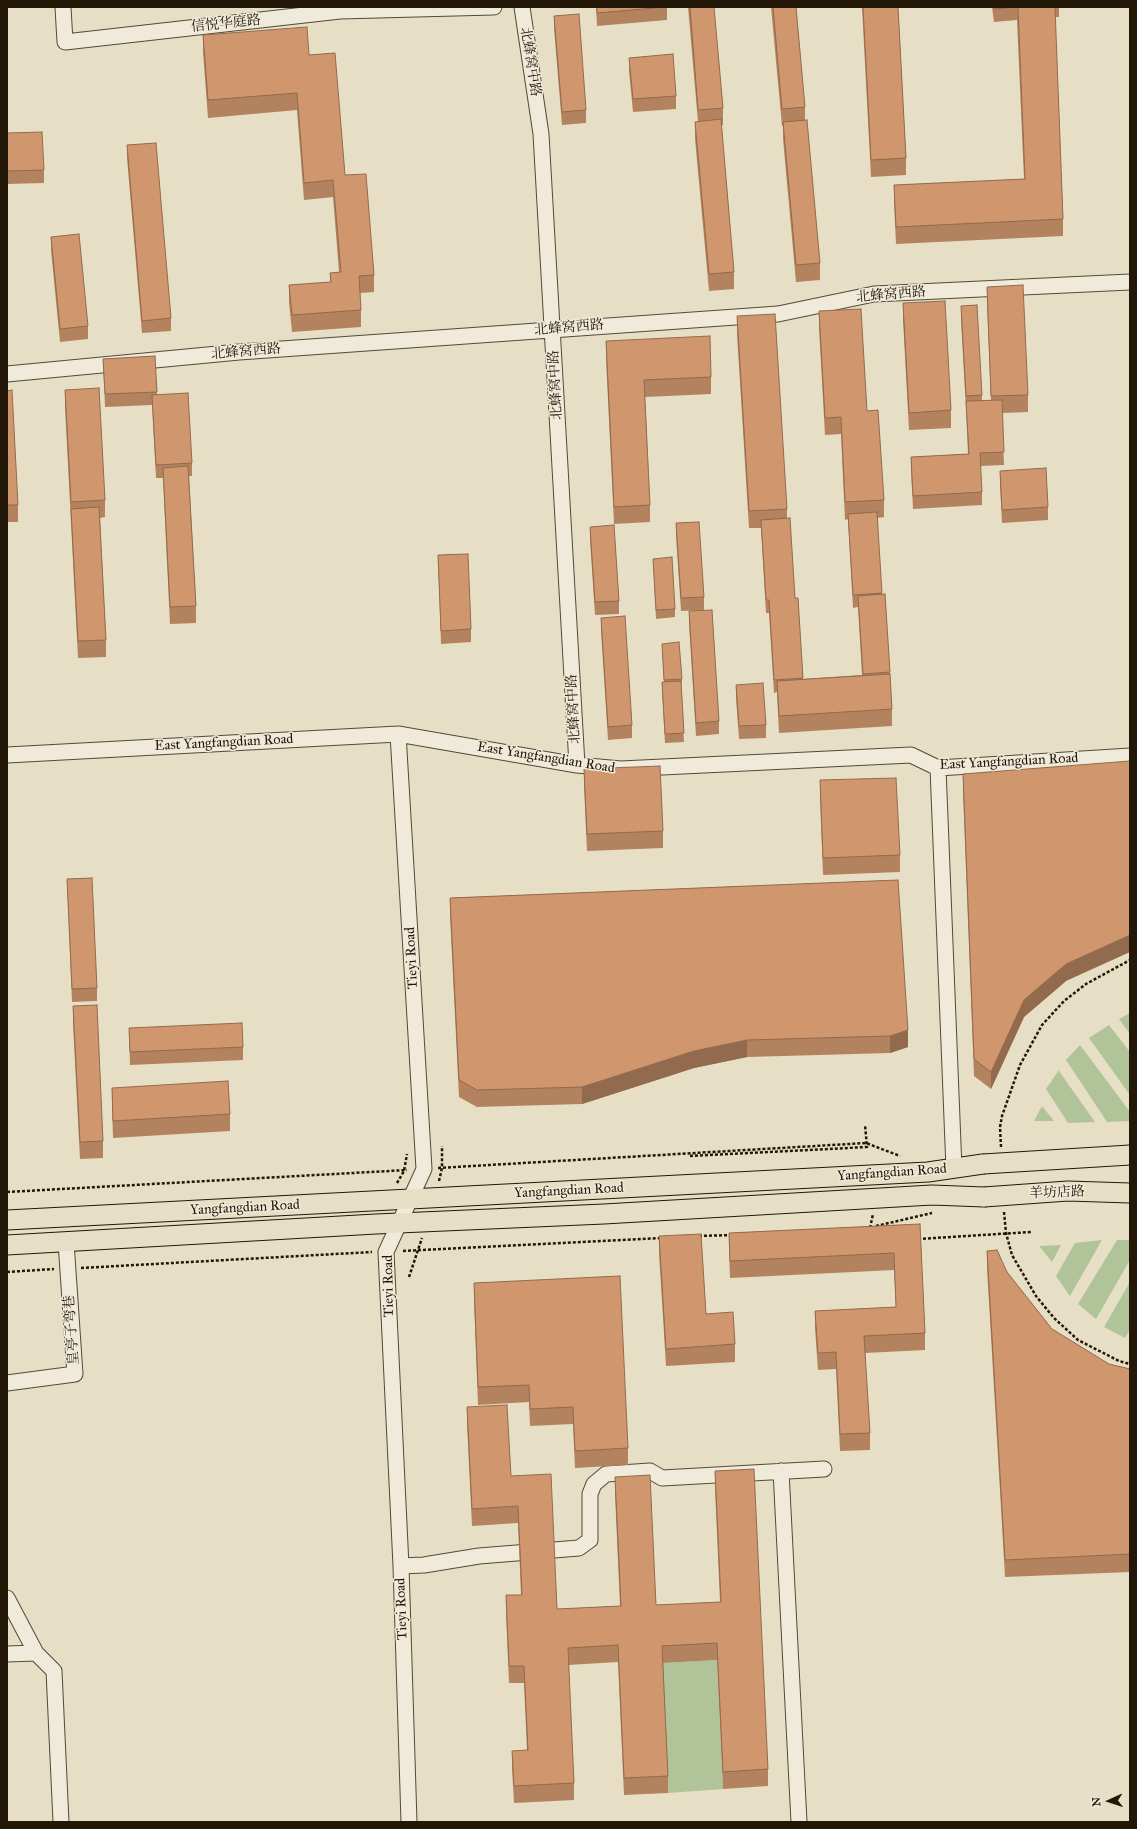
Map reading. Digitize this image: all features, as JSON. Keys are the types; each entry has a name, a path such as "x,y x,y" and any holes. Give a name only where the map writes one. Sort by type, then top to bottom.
{"main road":[{"name":"Yangfangdian Road","path":"7,1220 928,1172 983,1164 1102,1158 1130,1155"},
{"path":"1102,1158 1130,1160"},
{"path":"1068,1192 1130,1185"},
{"name":"羊坊店路","path":"984,1197 1068,1192 1130,1193"},
{"name":"Yangfangdian Road","path":"7,1245 401,1223 604,1214 932,1195 984,1197"}],"street":[{"name":"信悦华庭路","path":"63,7 65,42 340,9 494,7"},
{"name":"北蜂窝中路","path":"522,7 541,134 577,765"},
{"name":"北蜂窝西路","path":"7,374 239,352 778,314 874,294 1130,282"},
{"name":"East Yangfangdian Road","path":"7,755 398,734 577,765 621,769 911,755 938,768 1130,756"},
{"name":"Tieyi Road","path":"398,734 424,1169 401,1223 386,1252 401,1566 409,1822"},
{"path":"938,768 954,1168"},
{"name":"皇亭子弯巷","path":"7,1383 75,1374 66,1242"},
{"path":"401,1566 424,1565 479,1556 579,1548 590,1540 590,1494 594,1484 606,1474 650,1471 662,1478 824,1469"},
{"path":"781,1471 799,1822"},
{"path":"7,1598 36,1653 54,1670 61,1822"},
{"path":"7,1654 36,1653"}],"path":[{"path":"1001,1151 1000,1127 1002,1116 1020,1065 1042,1025 1064,1001 1086,984 1130,960"},
{"path":"690,1156 866,1147 865,1125"},
{"path":"7,1192 866,1143 902,1157"},
{"path":"869,1234 874,1206"},
{"path":"1004,1207 1006,1233 1012,1255 1036,1296 1054,1318 1078,1340 1119,1361 1130,1364"},
{"path":"862,1228 870,1228 936,1212"},
{"path":"914,1239 1031,1232"},
{"path":"695,1237 735,1235"},
{"path":"7,1272 663,1238"}],"green space":[{"path":"1130,1013 1130,1034 1119,1019"},
{"path":"1109,1025 1130,1052 1130,1095 1089,1038"},
{"path":"1080,1045 1130,1112 1130,1121 1107,1122 1066,1060"},
{"path":"1059,1070 1095,1122 1068,1123 1046,1089"},
{"path":"1042,1106 1054,1121 1034,1121"},
{"path":"1102,1240 1070,1296 1056,1276 1075,1243"},
{"path":"1117,1240 1130,1240 1130,1260 1096,1319 1078,1304"},
{"path":"1061,1245 1052,1262 1039,1246"},
{"path":"1130,1282 1130,1330 1125,1338 1104,1327"},
{"path":"717,1660 723,1789 668,1793 662,1663"}],"building":[{"path":"597,7 666,7 597,13"},
{"path":"690,7 714,7 723,108 698,110"},
{"path":"773,7 796,7 805,107 782,109"},
{"path":"863,7 898,7 906,158 871,160"},
{"path":"993,7 1017,7 994,9"},
{"path":"1018,7 1055,7 1063,219 896,227 894,185 1025,179"},
{"path":"579,14 586,110 562,112 554,16"},
{"path":"307,27 309,55 335,53 345,175 366,174 374,275 359,276 361,310 292,315 289,285 331,282 330,273 341,272 333,180 304,183 297,93 208,100 203,35"},
{"path":"673,54 676,96 633,99 629,58"},
{"path":"721,119 734,272 709,274 695,122"},
{"path":"807,120 820,263 796,265 783,122"},
{"path":"42,132 44,170 7,171 7,133"},
{"path":"156,143 171,318 142,321 127,145"},
{"path":"79,234 88,326 60,329 51,237"},
{"path":"1023,285 1028,395 991,396 987,287"},
{"path":"945,301 951,410 909,413 903,303"},
{"path":"977,305 982,395 966,396 961,306"},
{"path":"861,309 867,411 878,410 884,500 845,502 841,417 825,418 819,311"},
{"path":"775,314 787,509 749,511 737,316"},
{"path":"710,336 711,377 644,380 650,505 614,507 606,341"},
{"path":"155,356 157,392 105,394 103,359"},
{"path":"99,388 105,500 71,502 65,390"},
{"path":"12,390 18,505 7,505 7,391"},
{"path":"188,393 192,463 156,465 152,395"},
{"path":"1002,400 1004,452 980,453 982,492 913,496 911,457 969,454 966,401"},
{"path":"188,466 196,606 170,607 163,468"},
{"path":"1046,468 1048,507 1002,510 1000,471"},
{"path":"99,507 106,640 78,641 71,509"},
{"path":"877,512 882,593 853,595 848,514"},
{"path":"790,518 795,598 798,598 803,678 774,680 769,600 766,600 761,520"},
{"path":"699,522 704,597 681,598 676,523"},
{"path":"614,525 619,601 595,602 590,527"},
{"path":"468,554 471,629 441,631 438,555"},
{"path":"672,557 675,609 656,610 653,559"},
{"path":"885,594 890,672 863,674 858,596"},
{"path":"712,610 719,721 696,723 689,611"},
{"path":"625,616 632,725 608,727 601,618"},
{"path":"679,642 682,679 664,680 662,644"},
{"path":"890,674 892,709 779,716 777,681"},
{"path":"681,681 684,733 665,734 662,682"},
{"path":"763,683 766,725 739,726 736,685"},
{"path":"1130,761 1130,935 1066,964 1024,1000 991,1072 974,1059 963,774"},
{"path":"660,766 663,831 587,834 584,769"},
{"path":"896,778 900,855 823,858 820,780"},
{"path":"92,878 97,988 72,989 67,879"},
{"path":"898,880 908,1030 890,1036 747,1040 694,1051 582,1087 477,1090 459,1080 450,898"},
{"path":"97,1005 103,1141 80,1142 73,1006"},
{"path":"242,1023 243,1047 130,1052 129,1028"},
{"path":"228,1081 230,1114 113,1121 112,1088"},
{"path":"920,1224 925,1333 864,1336 870,1433 840,1434 836,1352 818,1353 815,1311 896,1307 894,1253 730,1261 729,1233"},
{"path":"701,1234 706,1314 733,1312 735,1344 666,1349 659,1236"},
{"path":"997,1250 1007,1272 1052,1329 1109,1364 1130,1369 1130,1554 1005,1560 987,1251"},
{"path":"620,1276 628,1448 575,1451 573,1407 530,1409 529,1385 478,1387 474,1283"},
{"path":"507,1405 511,1476 551,1474 557,1609 621,1606 615,1477 650,1475 656,1605 721,1602 715,1471 754,1469 768,1769 723,1772 717,1643 662,1646 668,1776 624,1778 618,1645 568,1648 574,1783 514,1786 512,1751 528,1750 524,1666 509,1666 506,1595 522,1595 518,1506 472,1509 467,1407"}]}
